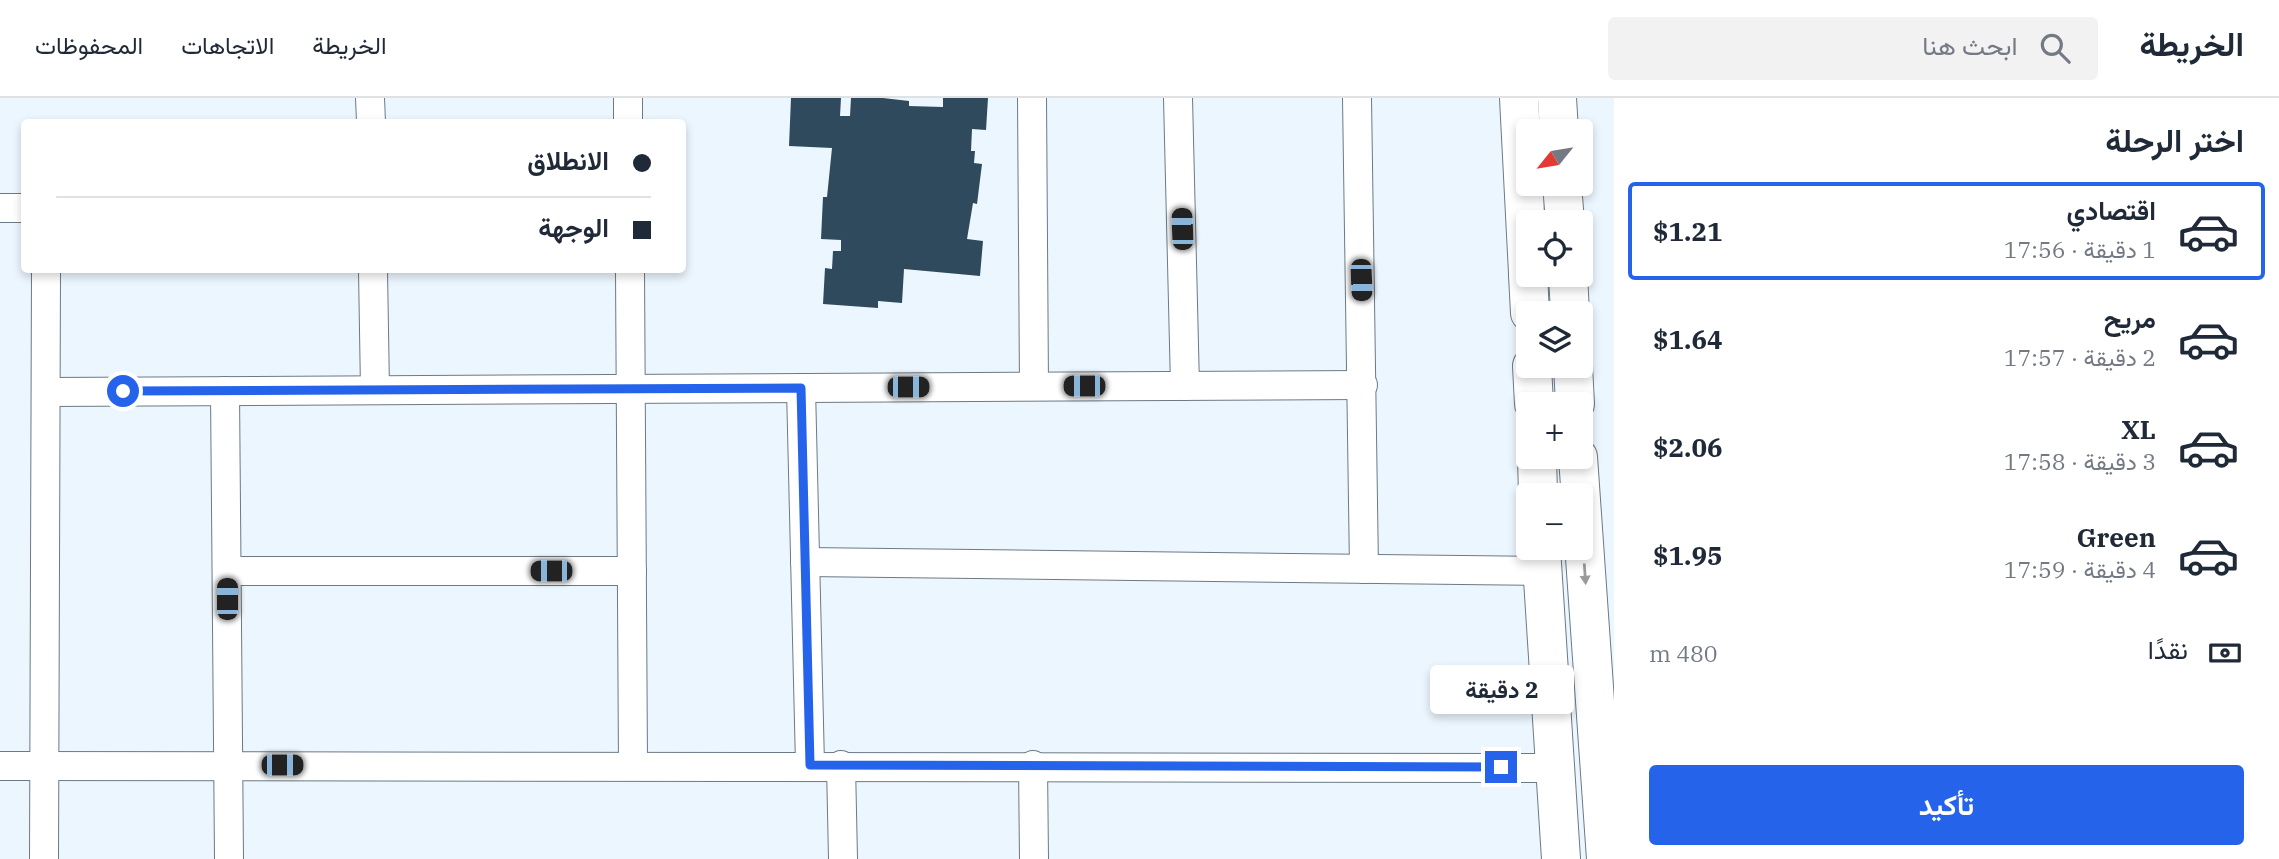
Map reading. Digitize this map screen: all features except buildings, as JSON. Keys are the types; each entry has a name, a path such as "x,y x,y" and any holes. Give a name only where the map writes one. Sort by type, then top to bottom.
{"street":[{"path":"370,98 371,119"},
{"path":"628,98 628,119"},
{"path":"1032,98 1034,386"},
{"path":"1178,98 1185,386"},
{"path":"1357,98 1364,569"},
{"path":"1519,98 1525,210"},
{"path":"1557,98 1558,119"},
{"path":"0,208 21,208"},
{"path":"44,859 46,273"},
{"path":"373,273 375,390"},
{"path":"630,273 633,765"},
{"path":"46,391 1363,385"},
{"path":"801,388 810,765"},
{"path":"225,391 229,859"},
{"path":"1579,469 1606,859"},
{"path":"805,562 1364,569 1523,560"},
{"path":"1541,560 1561,859"},
{"path":"227,571 632,571"},
{"path":"841,765 843,859"},
{"path":"0,766 1033,765 1556,768"},
{"path":"1033,765 1034,859"}],"route":[{"path":"123,391 801,388 810,765 1501,767"}]}
